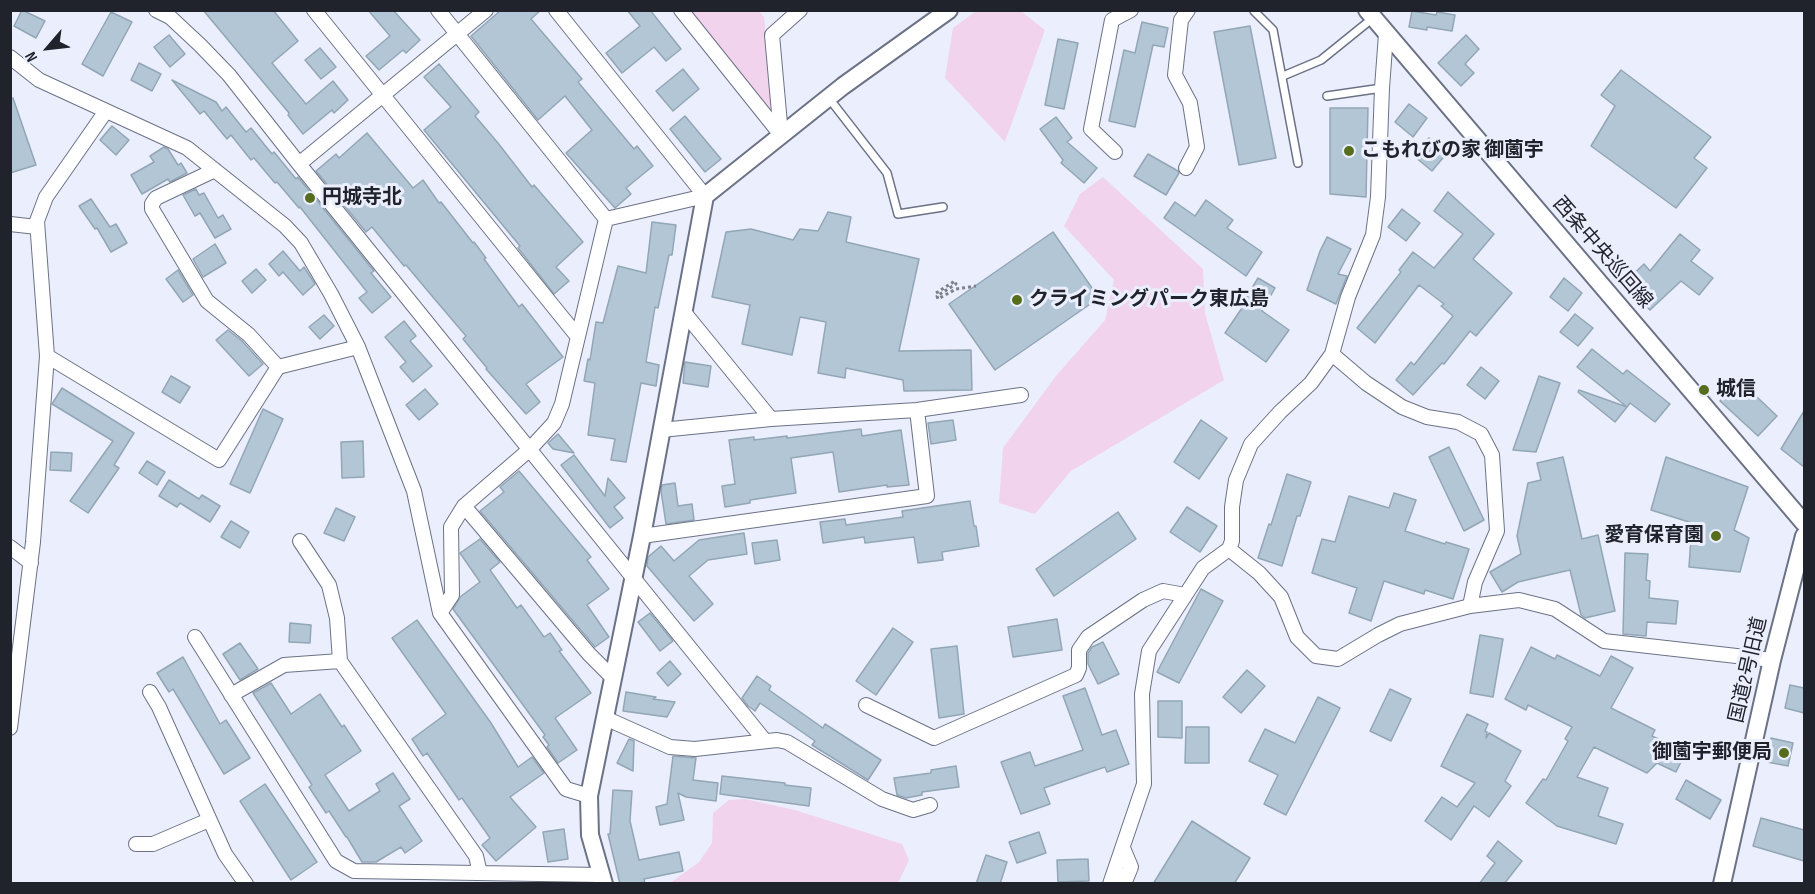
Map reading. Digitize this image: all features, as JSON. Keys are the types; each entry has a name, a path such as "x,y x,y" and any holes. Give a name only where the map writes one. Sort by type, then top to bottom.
{"street":[{"path":"156,10 170,17 229,75 765,741"},
{"path":"314,10 578,337"},
{"path":"438,10 606,219"},
{"path":"299,164 486,10"},
{"path":"195,638 336,861 354,870 602,879 590,835 589,796 632,576 642,536 705,196 556,10"},
{"path":"681,10 781,135"},
{"path":"781,135 772,35 800,10"},
{"path":"606,219 705,196 828,98 949,10"},
{"path":"1115,152 1091,129 1112,20 1131,10"},
{"path":"1186,168 1197,147 1190,103 1175,75 1180,20 1188,10"},
{"name":"西条中央巡回線","path":"1370,14 1804,523"},
{"path":"1110,884 1143,784 1142,694 1149,651 1203,568 1229,549 1232,541 1232,507 1236,480 1251,444 1311,383 1332,354 1348,297 1373,235 1378,197 1386,34"},
{"path":"10,57 39,80 187,148 285,226 301,243 358,347 414,491 440,613 566,789 589,796"},
{"path":"10,728 31,563 47,356 37,227 40,208 46,197 106,111"},
{"path":"215,170 156,198 152,209 207,301 249,335 278,367"},
{"path":"440,613 452,595 451,527 464,506 529,450 554,423 562,404 606,219"},
{"path":"10,224 37,227"},
{"path":"683,311 771,418"},
{"path":"47,356 219,460 278,367 358,347"},
{"path":"1332,354 1366,383 1402,407 1427,417 1458,422 1481,434 1492,455 1497,531 1475,582 1470,606"},
{"path":"661,430 771,418 917,410 1021,394"},
{"path":"642,536 927,496 917,410"},
{"path":"464,506 589,654 613,678"},
{"name":"国道2号旧道","path":"1722,884 1772,660 1804,536"},
{"path":"300,541 329,585 337,618 340,661 476,856 480,873"},
{"path":"10,547 31,563"},
{"path":"1229,549 1259,573 1281,597 1297,637 1316,656 1338,659 1400,624 1470,606 1519,600 1555,609 1604,641 1772,660"},
{"path":"866,705 934,738 1076,675 1079,668 1079,650 1088,637 1143,600 1164,591 1185,595"},
{"path":"231,694 284,665 340,661"},
{"path":"150,692 159,707 225,854 246,884"},
{"path":"605,718 670,747 695,749 777,740 787,742 882,799 913,810 930,805"},
{"path":"136,844 153,844 209,820"},
{"path":"1123,848 1131,867 1124,884"}],"lane":[{"path":"1254,11 1274,30 1298,163"},
{"path":"1283,76 1321,60 1370,14"},
{"path":"1327,96 1382,88"},
{"path":"828,98 887,172 898,214 943,207"}],"path":[{"path":"936,293 955,281 956,284 938,296 938,299 956,289 976,286"}],"shaded area":[{"path":"686,11 759,11 764,17 773,109 767,106"},
{"path":"976,11 1021,11 1045,30 1005,142 945,78 953,28"},
{"path":"1103,177 1203,269 1205,313 1224,380 1071,471 1035,514 999,503 1003,448 1056,376 1105,320 1114,280 1064,226 1080,194"},
{"path":"745,799 795,810 902,844 909,860 898,883 670,883 699,862 712,843 713,813 729,800"}],"building":[{"path":"22,10 45,21 36,38 14,26"},
{"path":"203,10 273,10 298,41 272,63 306,104 333,81 348,100 334,113 332,110 303,134 288,115 289,113"},
{"path":"368,10 393,10 420,40 406,53 403,50 379,70 366,56 390,36"},
{"path":"501,10 541,10 531,19 582,79 578,82 634,149 637,146 653,166 626,188 631,194 615,208 566,153 592,130 565,96 538,120 471,36"},
{"path":"627,10 650,10 681,49 666,61 654,47 622,73 606,53 640,26"},
{"path":"1412,11 1455,15 1452,31 1409,27"},
{"path":"111,12 132,22 103,76 82,64"},
{"path":"1142,22 1168,28 1164,47 1153,45 1135,127 1109,121 1124,50 1135,53"},
{"path":"1250,26 1276,158 1239,165 1214,32"},
{"path":"169,35 185,54 170,67 154,47"},
{"path":"1466,35 1479,49 1465,64 1474,73 1461,86 1438,63"},
{"path":"1058,39 1078,43 1064,109 1045,105"},
{"path":"320,48 336,67 321,79 305,60"},
{"path":"139,63 161,74 152,91 131,80"},
{"path":"439,64 479,112 475,116 532,187 534,185 583,242 556,267 569,281 554,294 518,248 520,246 424,130 451,107 424,77"},
{"path":"683,69 699,89 673,111 656,91"},
{"path":"1621,70 1711,137 1694,158 1707,168 1676,208 1591,146 1615,106 1601,95"},
{"path":"172,80 216,102 222,111 226,107 246,132 251,128 272,154 274,152 296,179 298,177 374,271 371,273 391,297 372,313 359,298 367,292 300,207 277,182 275,183 254,158 251,160 231,135 227,139 204,111 200,114"},
{"path":"10,98 13,98 36,165 10,173"},
{"path":"1409,104 1427,118 1413,137 1395,122"},
{"name":"こもれびの家 御薗宇","path":"1330,108 1368,108 1366,197 1330,194"},
{"path":"685,116 721,159 705,172 670,129"},
{"path":"1056,117 1072,138 1067,142 1097,168 1084,183 1061,163 1063,160 1040,129"},
{"path":"112,126 129,140 116,155 100,140"},
{"path":"367,133 413,188 423,180 439,203 441,202 474,242 519,307 522,304 563,357 526,384 540,402 526,414 486,369 463,339 466,336 406,265 404,266 372,227 366,232 316,171 336,154 339,158"},
{"path":"1429,138 1447,153 1432,171 1415,157"},
{"path":"164,147 168,149 178,165 181,163 187,173 170,182 168,179 142,194 131,175 154,162 150,156"},
{"path":"1148,154 1179,173 1166,195 1134,176"},
{"path":"196,189 199,195 204,193 218,218 223,215 231,229 215,238 200,213 195,216 183,195"},
{"path":"1448,192 1494,234 1473,259 1512,293 1476,336 1470,331 1444,364 1442,363 1413,395 1396,380 1411,362 1414,365 1453,316 1441,306 1444,304 1419,285 1375,343 1357,328 1401,272 1399,270 1413,252 1434,268 1463,234 1434,211"},
{"path":"91,199 110,227 116,224 127,243 111,252 97,228 95,229 79,206"},
{"path":"1206,200 1233,220 1227,228 1262,252 1246,276 1164,218 1175,202 1195,216"},
{"path":"1402,209 1420,223 1406,241 1388,227"},
{"path":"828,212 851,217 846,242 919,259 899,351 971,350 972,390 904,391 903,380 846,368 845,378 818,373 826,322 800,317 792,355 742,344 750,305 712,297 726,232 751,229 793,240 800,229 818,231"},
{"path":"652,222 676,225 672,255 669,255 658,308 655,307 646,362 659,365 656,386 641,383 626,462 611,460 615,439 588,435 595,383 584,381 596,322 603,323 618,266 646,273"},
{"path":"1053,232 1099,298 995,370 949,304"},
{"path":"1680,234 1700,250 1691,261 1713,278 1699,295 1681,281 1650,310 1624,283 1644,264 1650,271"},
{"path":"1327,237 1351,249 1338,274 1347,276 1336,304 1307,290"},
{"path":"215,244 226,263 203,277 193,259"},
{"path":"283,251 300,271 304,267 315,284 303,295 283,272 279,276 269,264"},
{"path":"256,269 266,280 252,293 242,281"},
{"path":"178,270 193,295 183,302 166,279"},
{"path":"1258,278 1275,288 1262,311 1289,330 1266,362 1225,333 1246,302 1244,301"},
{"path":"1564,278 1582,293 1568,311 1550,297"},
{"path":"1575,314 1593,328 1578,346 1560,332"},
{"path":"324,315 334,326 320,339 309,327"},
{"path":"404,321 416,336 410,341 432,366 413,382 400,367 406,362 385,337"},
{"path":"228,330 242,341 263,364 249,376 216,340"},
{"path":"1592,349 1623,374 1627,370 1670,404 1655,422 1630,403 1627,407 1577,367"},
{"path":"685,362 711,366 708,387 683,383"},
{"path":"1481,367 1499,381 1485,399 1467,385"},
{"path":"171,376 190,387 180,403 162,392"},
{"path":"1539,376 1560,383 1536,452 1513,450"},
{"path":"1739,380 1777,416 1758,436 1720,401"},
{"path":"62,388 134,433 114,465 119,468 88,513 70,501 113,441 52,404"},
{"path":"425,389 438,404 419,420 406,405"},
{"path":"1579,390 1627,407 1615,422 1578,392"},
{"path":"263,409 283,419 250,493 230,484"},
{"path":"1804,411 1804,467 1781,449"},
{"path":"953,420 956,440 931,444 928,423"},
{"path":"1201,420 1227,438 1199,479 1174,462"},
{"path":"861,429 862,436 901,430 909,485 887,487 887,485 839,492 833,452 791,458 796,493 750,500 750,503 725,507 722,486 735,484 729,440 754,437 754,440 787,436 787,438"},
{"path":"558,434 574,453 553,449 548,443"},
{"path":"363,441 364,477 342,478 341,442"},
{"path":"1449,447 1484,520 1464,531 1429,457"},
{"path":"51,452 72,453 71,471 50,470"},
{"path":"574,455 605,496 608,478 625,498 614,507 623,518 610,528 561,465"},
{"path":"1563,457 1582,539 1598,535 1615,611 1585,618 1581,615 1570,570 1518,582 1502,592 1490,572 1521,554 1517,536 1528,483 1541,480 1537,463"},
{"path":"1666,457 1748,487 1734,530 1749,538 1740,572 1689,567 1692,523 1651,510"},
{"path":"147,461 165,472 157,485 139,473"},
{"path":"519,471 591,557 587,560 609,589 587,605 609,637 595,647 480,511 504,492 500,487"},
{"path":"1287,474 1311,482 1300,516 1297,516 1282,566 1258,558"},
{"path":"169,480 199,499 202,495 220,506 210,522 180,503 177,507 159,496"},
{"path":"675,483 678,506 692,504 694,520 666,524 662,485"},
{"path":"1394,493 1416,500 1405,531 1469,549 1453,599 1425,590 1424,594 1384,581 1371,621 1349,613 1357,588 1312,573 1322,539 1335,542 1349,496 1389,508"},
{"path":"970,501 979,546 942,552 943,560 918,563 914,537 865,543 864,537 823,543 820,522 845,519 846,525 903,517 902,511"},
{"path":"1187,507 1217,526 1200,552 1170,532"},
{"path":"336,508 355,517 344,541 324,533"},
{"path":"1118,512 1136,539 1054,596 1036,569"},
{"path":"231,521 249,532 240,548 221,537"},
{"path":"744,533 747,554 708,560 689,576 713,604 694,621 647,566 648,557 661,546 674,561 699,540"},
{"path":"480,539 500,562 490,570 517,608 521,605 544,637 550,633 562,650 559,651 591,693 555,718 577,750 558,763 547,747 549,745 543,737 545,735 453,609 460,597 480,582 460,553"},
{"path":"777,540 780,560 755,564 752,543"},
{"path":"1625,553 1648,554 1646,580 1650,581 1649,598 1678,601 1676,624 1647,622 1646,636 1623,634"},
{"path":"1201,589 1223,601 1179,683 1157,672"},
{"path":"650,613 673,641 660,651 638,622"},
{"path":"1057,619 1062,650 1013,657 1008,627"},
{"path":"417,620 491,723 518,767 532,757 544,773 510,797 536,827 496,861 482,845 490,838 462,798 459,800 427,753 423,756 412,739 446,714 392,638"},
{"path":"290,623 311,625 310,643 289,642"},
{"path":"893,628 913,642 876,695 856,681"},
{"path":"1480,635 1503,639 1493,697 1470,693"},
{"path":"1103,642 1119,674 1098,684 1088,664 1088,653 1092,647"},
{"path":"240,643 258,669 240,680 223,654"},
{"path":"957,646 964,714 939,718 931,649"},
{"path":"1531,647 1555,659 1557,655 1600,676 1611,656 1633,668 1611,708 1655,730 1652,736 1686,752 1676,772 1657,763 1647,773 1594,747 1577,777 1608,788 1598,816 1623,824 1616,844 1557,826 1526,803 1543,779 1546,780 1568,741 1565,739 1572,727 1528,705 1526,710 1505,699"},
{"path":"183,657 220,724 226,720 250,758 224,774 173,689 169,692 157,673"},
{"path":"670,661 681,674 668,686 657,673"},
{"path":"1247,670 1265,686 1241,713 1223,697"},
{"path":"757,676 771,686 769,690 823,728 825,724 881,760 868,780 812,745 815,741 760,703 755,711 748,706 742,698"},
{"path":"271,683 291,714 320,694 361,751 325,775 349,811 380,791 376,784 393,773 410,799 399,806 422,841 405,853 401,847 376,862 362,862 329,811 326,813 309,787 312,785 253,693"},
{"path":"1790,685 1804,688 1804,713 1785,708"},
{"path":"1085,688 1102,735 1116,730 1129,764 1107,772 1105,767 1044,788 1050,804 1021,814 1001,762 1030,752 1035,766 1083,750 1063,696"},
{"path":"1390,689 1411,699 1391,741 1370,731"},
{"path":"626,692 675,702 667,717 623,711"},
{"path":"1318,697 1340,708 1286,815 1264,804 1278,775 1249,761 1265,729 1295,743"},
{"path":"1158,701 1182,701 1182,738 1158,737"},
{"path":"1467,714 1488,724 1485,731 1487,732 1486,738 1489,733 1521,751 1505,781 1511,786 1489,817 1474,806 1451,840 1425,821 1442,797 1457,807 1475,783 1441,766"},
{"path":"1186,727 1209,727 1209,763 1185,763"},
{"path":"1771,738 1793,743 1788,766 1767,762"},
{"path":"629,739 634,741 633,771 617,763"},
{"path":"673,756 696,758 693,780 718,783 716,801 686,797 678,793 684,820 660,825 656,807 667,804"},
{"path":"956,766 959,787 922,792 922,795 906,798 897,795 894,778 931,773 931,770"},
{"path":"722,776 811,788 809,806 720,794"},
{"path":"1686,780 1721,800 1710,819 1676,799"},
{"path":"265,784 317,862 291,880 240,801"},
{"path":"613,790 632,791 630,821 639,860 679,852 683,871 644,879 645,884 620,884 608,834 610,834"},
{"path":"1761,818 1804,830 1804,861 1753,846"},
{"path":"1192,821 1250,858 1234,884 1153,884"},
{"path":"564,829 568,859 548,862 543,832"},
{"path":"1039,832 1046,853 1017,863 1009,842"},
{"path":"1498,841 1522,861 1504,884 1479,884 1495,863 1487,856"},
{"path":"986,855 1007,862 1000,884 976,884"},
{"path":"1088,859 1089,881 1058,882 1057,860"}],"place":[{"name":"こもれびの家 御薗宇","path":"1349,151"},
{"name":"円城寺北","path":"310,198"},
{"name":"クライミングパーク東広島","path":"1017,300"},
{"name":"城信","path":"1704,390"},
{"name":"愛育保育園","path":"1716,536"},
{"name":"御薗宇郵便局","path":"1784,753"}]}
